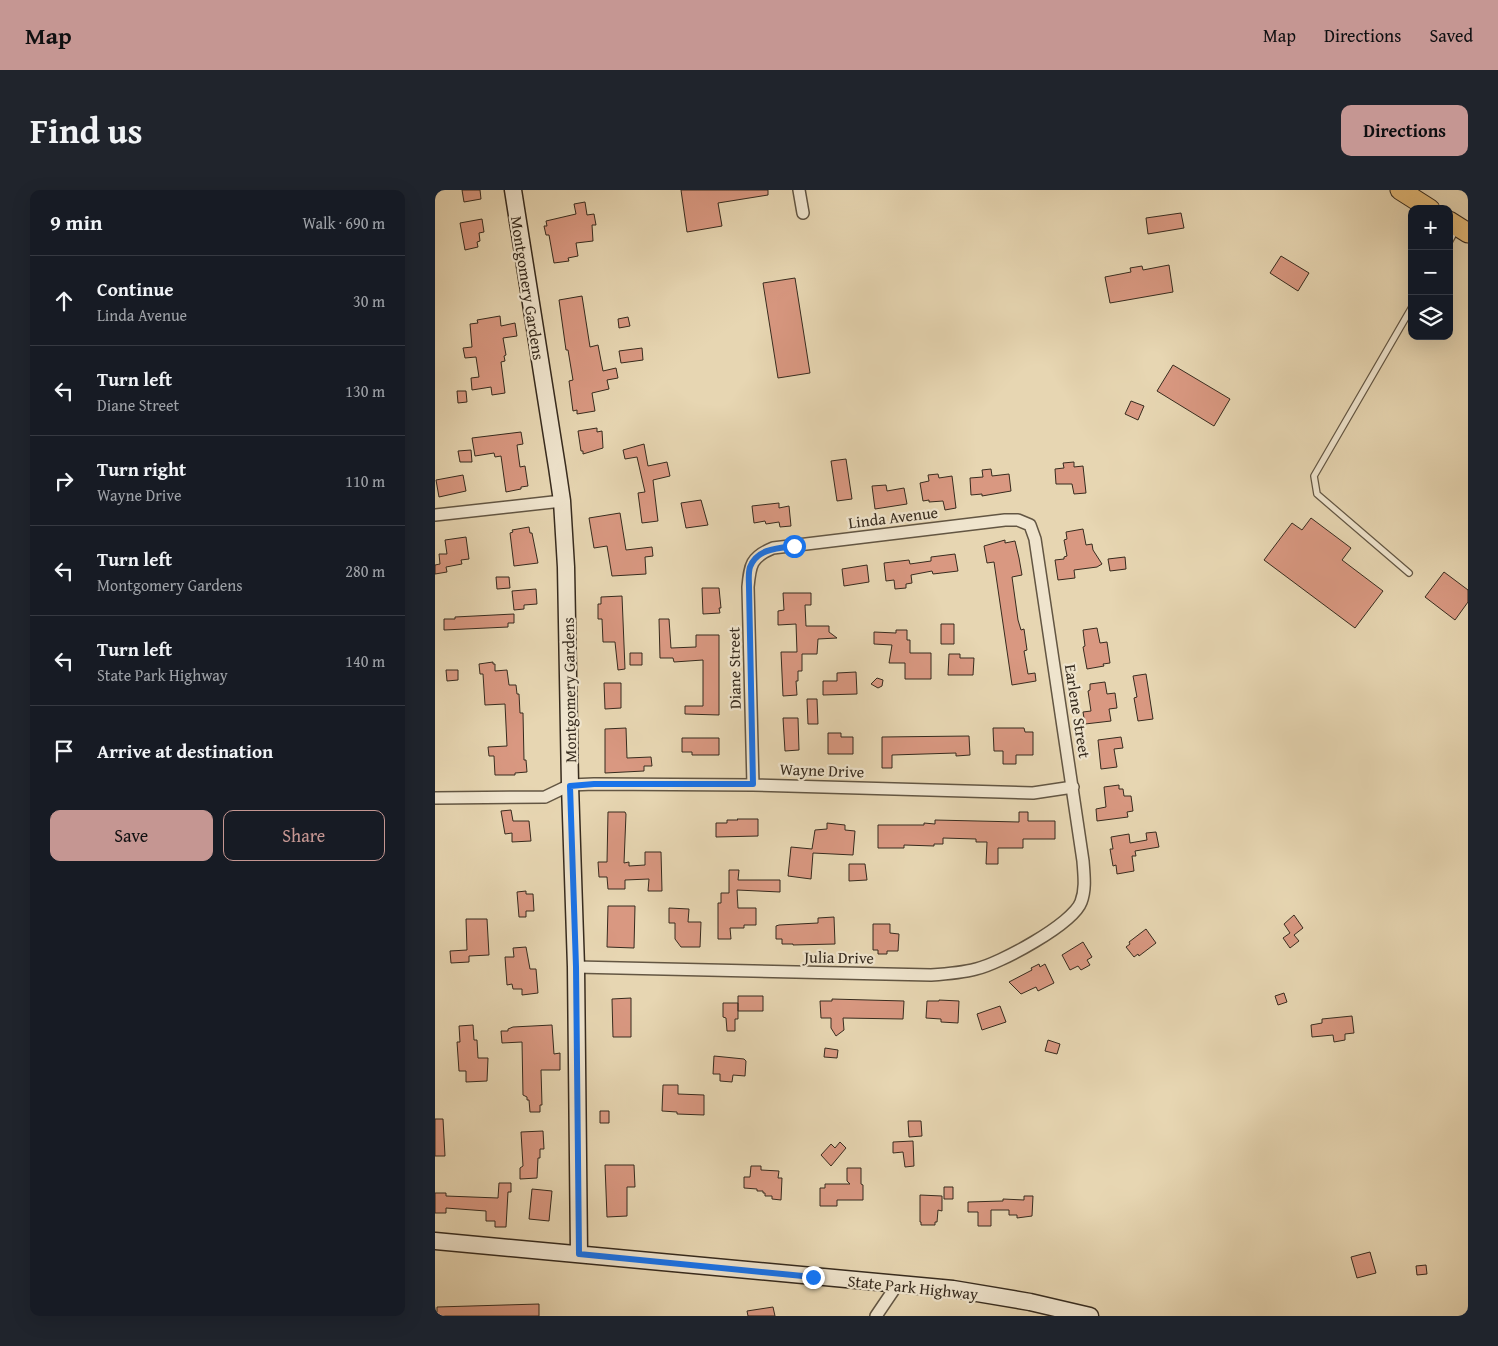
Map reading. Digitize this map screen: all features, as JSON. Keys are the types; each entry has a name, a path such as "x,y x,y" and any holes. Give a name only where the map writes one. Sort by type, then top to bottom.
{"main road":[{"path":"1400,190 1424,205"}],"street":[{"name":"Montgomery Gardens","path":"513,190 562,501 567,567 570,786 576,967 579,1254"},
{"path":"799,190 803,213"},
{"path":"435,516 562,501"},
{"name":"Linda Avenue","path":"759,554 773,548 1005,520 1018,520 1030,524"},
{"name":"Earlene Street","path":"1030,524 1035,539 1073,787 1085,884 1081,904"},
{"name":"Diane Street","path":"753,784 749,587 750,567 759,554"},
{"name":"Wayne Drive","path":"435,798 545,797 570,786 594,784 753,784 1033,793 1073,787"},
{"name":"Julia Drive","path":"576,967 931,975 956,973 978,969 1049,933 1056,929 1081,904"},
{"name":"State Park Highway","path":"435,1241 953,1289 1052,1306 1089,1316"},
{"path":"876,1316 897,1285"}],"lane":[{"path":"1408,314 1314,476 1317,494 1409,573"}],"building":[{"path":"462,190 480,190 481,199 464,202"},
{"path":"681,190 768,190 768,195 718,203 722,226 687,232"},
{"path":"585,202 587,215 594,214 596,225 592,225 593,241 576,243 578,256 568,258 569,261 554,263 549,235 546,235 544,226 547,226 546,221 576,214 574,204"},
{"path":"1181,213 1184,228 1148,234 1146,218"},
{"path":"482,219 484,232 479,233 480,241 477,242 478,247 465,250 460,223"},
{"path":"1281,256 1309,273 1298,291 1270,273"},
{"path":"1169,265 1173,292 1110,303 1105,277 1131,272 1130,268 1142,266 1143,270"},
{"path":"795,278 810,373 778,378 763,283"},
{"path":"582,296 590,347 598,345 603,371 616,368 618,378 607,380 609,389 592,393 595,411 577,414 577,410 573,411 569,381 573,380 568,350 566,350 559,300"},
{"path":"500,316 501,326 515,323 517,336 503,338 506,355 504,356 505,361 501,362 505,393 492,395 491,387 472,390 471,378 479,377 476,357 465,358 463,348 472,347 470,324 478,323 477,320"},
{"path":"628,317 630,326 619,328 618,319"},
{"path":"642,348 643,360 621,363 619,351"},
{"path":"1173,365 1230,399 1214,426 1157,391"},
{"path":"457,391 466,391 467,402 458,403"},
{"path":"1131,401 1144,406 1138,420 1125,414"},
{"path":"597,428 597,432 602,431 603,448 583,454 578,431"},
{"path":"521,432 523,444 517,445 520,467 525,466 528,486 506,492 501,456 495,457 494,453 475,456 472,438"},
{"path":"644,444 648,466 667,462 670,476 653,480 658,521 642,523 638,493 645,492 637,457 625,459 623,450"},
{"path":"471,450 472,462 460,462 458,451"},
{"path":"846,459 852,499 837,501 831,461"},
{"path":"1074,462 1074,467 1083,466 1086,493 1074,494 1072,484 1056,484 1055,469 1064,468 1063,463"},
{"path":"991,469 992,476 1009,474 1011,491 982,496 982,494 971,495 970,478 983,477 982,470"},
{"path":"938,474 939,478 952,476 956,508 945,510 943,501 923,501 920,483 929,481 928,475"},
{"path":"463,475 466,491 439,497 436,480"},
{"path":"886,485 887,491 904,488 907,504 875,509 872,486"},
{"path":"701,500 708,525 686,528 681,503"},
{"path":"779,503 779,508 789,506 791,526 780,527 779,522 766,524 765,521 754,523 752,506"},
{"path":"620,513 626,550 652,547 653,556 645,557 646,574 612,576 607,546 594,548 589,518"},
{"path":"1311,518 1351,548 1342,560 1383,591 1355,628 1264,560 1292,523 1302,530"},
{"path":"529,527 538,563 514,566 510,533 513,532 512,530"},
{"path":"1083,529 1086,545 1092,544 1093,550 1102,564 1097,567 1074,570 1075,578 1058,580 1055,560 1064,559 1067,556 1064,540 1067,539 1066,532"},
{"path":"466,537 469,559 461,560 462,564 446,567 447,572 435,574 435,565 440,564 439,554 447,554 445,540"},
{"path":"1005,540 1005,543 1015,541 1019,558 1022,575 1012,577 1018,620 1021,630 1024,629 1027,650 1024,651 1028,674 1035,673 1036,681 1012,685 994,562 987,563 984,546"},
{"path":"955,554 958,571 933,574 932,571 911,575 912,583 906,584 906,588 895,589 894,580 886,581 884,563 909,560 910,564 931,561 931,557"},
{"path":"1125,557 1126,569 1110,571 1108,559"},
{"path":"867,565 869,582 844,586 842,569"},
{"path":"1444,572 1468,590 1468,602 1455,620 1425,597"},
{"path":"496,577 509,577 510,588 497,589"},
{"path":"702,588 719,588 720,613 703,614"},
{"path":"536,589 537,604 524,605 524,609 514,610 512,591"},
{"path":"783,593 811,593 811,605 805,605 806,626 829,626 829,632 837,638 818,639 817,654 802,654 802,671 798,671 798,681 796,681 797,695 783,696 781,652 797,652 796,624 778,625 778,611 784,610"},
{"path":"622,596 625,669 618,670 615,642 603,642 602,619 598,619 598,604 601,604 601,597"},
{"path":"514,614 514,623 508,623 508,627 444,630 444,619"},
{"path":"659,619 669,619 671,648 696,647 696,635 719,635 719,715 685,714 685,706 703,706 703,660 674,662 673,658 660,658"},
{"path":"941,624 954,624 954,644 941,644"},
{"path":"1097,628 1100,643 1107,642 1110,663 1087,669 1083,647 1085,646 1083,630"},
{"path":"896,630 907,630 907,640 910,640 910,653 931,653 931,679 905,679 905,663 889,663 892,645 874,644 874,632 896,633"},
{"path":"630,653 642,653 642,665 630,665"},
{"path":"949,654 960,654 960,658 974,658 973,675 948,675"},
{"path":"493,662 495,664 495,671 507,670 509,685 516,685 517,694 519,694 520,713 523,713 524,760 526,760 527,772 515,773 515,775 495,775 494,756 489,756 488,747 507,746 505,704 485,705 483,674 480,674 479,664"},
{"path":"446,670 458,670 458,680 447,681"},
{"path":"856,672 857,694 823,695 823,681 837,681 837,673"},
{"path":"1146,674 1153,719 1138,721 1134,698 1137,697 1133,676"},
{"path":"877,678 883,680 882,686 878,688 871,684"},
{"path":"1105,682 1107,694 1115,693 1117,708 1109,709 1111,721 1085,724 1083,712 1091,711 1088,691 1090,690 1090,684"},
{"path":"604,683 621,683 621,708 605,709"},
{"path":"807,699 817,699 818,724 808,724"},
{"path":"783,718 798,718 799,750 785,751"},
{"path":"626,728 627,758 651,757 652,766 644,766 644,771 605,773 605,729"},
{"path":"993,728 1024,728 1025,732 1033,732 1033,755 1016,755 1016,764 1003,764 1003,751 994,751"},
{"path":"828,733 841,733 841,737 853,737 853,754 828,754"},
{"path":"969,736 970,755 956,756 956,753 892,755 892,768 882,768 882,737"},
{"path":"1121,737 1123,748 1114,749 1117,767 1101,769 1098,740"},
{"path":"682,738 719,738 719,755 692,755 692,752 682,752"},
{"path":"1119,785 1119,789 1123,789 1124,796 1131,796 1133,811 1127,812 1128,817 1097,821 1096,809 1106,807 1104,787"},
{"path":"511,810 513,821 529,821 531,841 512,842 512,833 505,834 501,811"},
{"path":"608,812 625,812 626,814 624,863 629,862 629,866 645,865 645,852 661,852 662,891 648,891 649,879 625,880 625,889 608,889 607,877 599,877 598,862 607,862"},
{"path":"1019,812 1028,812 1028,821 1055,821 1055,839 1023,839 1023,848 998,848 998,864 986,864 987,842 976,842 976,839 943,838 943,844 934,844 934,846 904,845 904,848 878,848 878,825 924,825 924,823 935,824 935,820 1019,822"},
{"path":"758,819 758,836 716,837 716,823 727,823 727,820"},
{"path":"827,823 845,825 845,830 855,831 853,855 813,853 811,879 788,876 791,847 812,849 815,830 827,829"},
{"path":"1156,832 1159,847 1135,851 1136,856 1132,856 1134,871 1117,874 1116,865 1113,866 1110,849 1113,849 1111,837 1129,834 1130,843 1147,840 1146,833"},
{"path":"849,864 865,864 867,880 849,881"},
{"path":"729,870 739,870 738,880 780,880 780,892 737,890 738,908 756,908 756,925 744,925 744,928 730,928 731,939 718,939 718,903 721,903 721,893 729,893"},
{"path":"526,891 526,894 533,894 534,911 526,911 526,917 519,917 517,892"},
{"path":"608,906 635,906 634,948 607,947"},
{"path":"669,908 689,909 688,922 701,922 700,947 681,947 675,939 675,923 669,923"},
{"path":"1294,915 1303,928 1294,935 1299,941 1290,948 1283,938 1290,933 1284,924"},
{"path":"834,917 835,944 793,945 782,944 782,939 776,939 776,926 818,923 818,918"},
{"path":"466,919 487,919 489,955 469,956 469,962 451,963 450,951 467,950"},
{"path":"873,924 890,924 890,933 899,934 898,951 887,951 887,954 878,954 878,950 873,950"},
{"path":"1146,929 1156,943 1139,956 1138,954 1134,957 1126,947 1130,944 1129,942"},
{"path":"1083,942 1092,957 1087,960 1090,965 1081,970 1078,966 1070,970 1062,955"},
{"path":"526,947 530,969 536,969 538,993 522,995 522,989 513,989 512,984 507,985 505,957 514,957 513,948"},
{"path":"1039,964 1040,967 1045,964 1054,983 1038,991 1036,987 1021,994 1009,982 1032,970 1031,968"},
{"path":"1284,993 1287,1002 1278,1005 1275,996"},
{"path":"738,996 763,996 763,1011 738,1011"},
{"path":"631,998 631,1037 613,1037 612,999"},
{"path":"832,999 904,1001 903,1019 843,1018 844,1030 836,1036 831,1028 831,1018 821,1018 820,1001 832,1001"},
{"path":"927,1001 959,1001 958,1023 941,1022 941,1019 926,1018"},
{"path":"723,1003 738,1003 738,1019 735,1019 735,1031 727,1031 726,1018 723,1017"},
{"path":"1000,1006 1006,1022 982,1030 977,1014"},
{"path":"1352,1016 1354,1033 1345,1034 1345,1040 1334,1042 1333,1035 1312,1037 1311,1025 1322,1023 1322,1019"},
{"path":"473,1025 474,1040 477,1040 478,1058 488,1058 487,1081 466,1082 466,1071 459,1071 457,1042 460,1042 459,1026"},
{"path":"552,1025 554,1054 560,1053 560,1070 541,1070 542,1105 540,1105 540,1112 530,1112 529,1100 523,1095 522,1042 502,1043 501,1031 508,1031 508,1029 513,1027"},
{"path":"1048,1040 1060,1044 1057,1054 1045,1051"},
{"path":"825,1048 838,1050 837,1058 824,1057"},
{"path":"714,1056 744,1059 746,1061 745,1076 733,1075 732,1082 720,1081 720,1074 713,1074"},
{"path":"663,1085 678,1085 678,1094 704,1095 704,1115 677,1114 677,1112 662,1111"},
{"path":"600,1111 609,1111 609,1123 600,1123"},
{"path":"435,1119 443,1119 445,1156 435,1156"},
{"path":"908,1121 921,1121 922,1136 909,1137"},
{"path":"543,1131 544,1149 540,1149 537,1178 520,1179 520,1168 523,1166 521,1132"},
{"path":"913,1141 914,1166 905,1167 903,1152 893,1153 893,1142"},
{"path":"840,1142 846,1148 831,1166 821,1155 831,1144 835,1148"},
{"path":"605,1165 634,1165 635,1187 627,1187 627,1216 607,1217"},
{"path":"751,1166 761,1166 761,1170 779,1171 778,1178 782,1178 781,1200 772,1199 772,1196 765,1196 763,1191 757,1191 757,1189 744,1188 744,1177 750,1177"},
{"path":"847,1168 861,1168 863,1200 837,1200 837,1206 820,1206 820,1188 825,1188 825,1184 850,1184 847,1181"},
{"path":"499,1183 511,1183 511,1192 508,1192 506,1227 495,1227 495,1221 486,1221 486,1211 446,1208 446,1213 435,1213 435,1193 446,1193 446,1196 498,1198"},
{"path":"944,1187 953,1187 953,1199 944,1199"},
{"path":"532,1189 552,1191 549,1221 529,1219"},
{"path":"920,1195 942,1196 942,1211 938,1210 935,1225 921,1225"},
{"path":"1024,1196 1033,1196 1032,1216 1017,1218 1017,1215 1009,1215 1009,1210 991,1210 991,1226 978,1226 978,1212 968,1212 968,1202 1003,1201 1003,1199 1024,1200"},
{"path":"1370,1252 1376,1273 1357,1278 1351,1257"},
{"path":"1426,1265 1427,1274 1417,1275 1416,1266"},
{"path":"539,1304 539,1316 437,1316 437,1307"},
{"path":"773,1307 775,1316 748,1316 747,1311"}],"route":[{"path":"794,546 773,548 759,554 750,567 753,784 594,784 570,786 576,967 579,1254 813,1277"}]}
